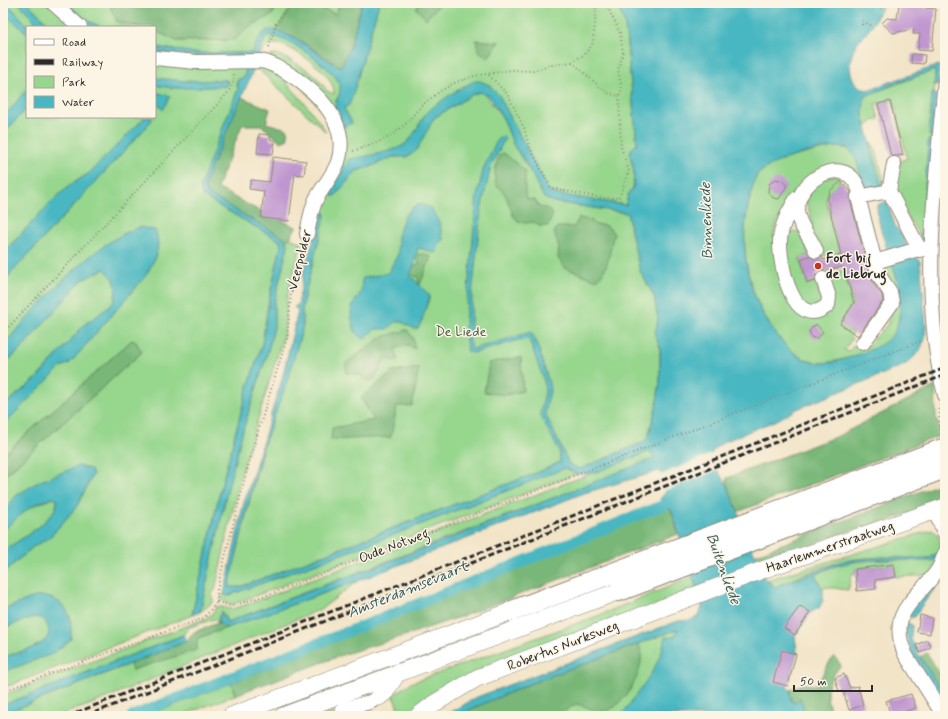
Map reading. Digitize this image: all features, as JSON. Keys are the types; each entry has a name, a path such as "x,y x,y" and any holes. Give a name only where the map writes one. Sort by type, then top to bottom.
{"highway":[{"path":"512,611 651,570 783,519 941,455"},
{"path":"619,591 651,570"}],"main road":[{"name":"Haarlemmerstraatweg","path":"715,588 765,569 940,509"},
{"name":"Robertus Nurksweg","path":"418,716 446,696 478,678 715,588"},
{"path":"283,716 619,591"},
{"path":"231,716 512,611"},
{"path":"378,697 385,692 398,672"}],"street":[{"path":"53,3 79,26"},
{"name":"Veerpolder","path":"156,58 181,61 261,61 274,63 307,87 326,104 336,122 341,143 340,152 338,162 316,200 306,234"},
{"path":"943,399 937,337 922,249 945,80"},
{"path":"894,164 889,191 922,249"},
{"path":"823,279 829,297 828,305 821,311 814,312 803,308 796,301 787,286 782,270 780,239 787,214 803,189 812,180 828,173 842,171 852,176 860,189 858,197 880,260 878,274 890,292 892,304 863,343"},
{"path":"803,189 797,211 798,216 800,222 813,242 816,251"},
{"path":"858,197 889,191"},
{"path":"880,260 922,249"},
{"path":"940,509 945,534"},
{"path":"944,716 905,654 901,643 899,628 900,620 905,607 938,570 945,554"},
{"path":"344,709 370,702 378,697"},
{"path":"360,716 378,697"}],"path":[{"path":"269,47 273,30 291,3"},
{"path":"340,152 354,150 374,144 389,137 405,125 421,106 454,83 474,76 489,75 511,70 533,71 552,65 572,62 585,54 592,45 596,3"},
{"path":"489,75 508,95 524,128 529,146 551,188 602,198 619,198 629,171 621,147 619,96 622,90 618,70 623,53 620,33 606,3"},
{"path":"876,3 877,7 882,9"},
{"path":"862,25 864,20 872,26"},
{"path":"3,333 226,94 233,84 235,61"},
{"path":"572,62 607,93 619,96"},
{"name":"Veerpolder","path":"217,602 217,589 251,454 287,338 291,294 306,234"},
{"name":"Oude Notweg","path":"217,602 232,606 273,593 937,337"},
{"path":"941,455 939,426 943,399"},
{"path":"3,691 204,618 217,602"}],"green space":[{"path":"7,3 19,3 39,26 28,26"},
{"path":"28,3 50,3 75,26 50,26"},
{"path":"67,3 113,3 110,6 117,22 138,26 99,26 85,19"},
{"path":"113,3 278,3 272,15 247,28 234,40 177,41 156,31 156,26 138,26 117,22 110,6"},
{"path":"278,3 294,3 276,31 270,31 260,37 252,53 196,53 156,47 156,31 177,41 234,40 247,28 272,15"},
{"path":"294,3 307,3 336,14 340,3 362,3 350,48 341,67 296,38 276,31"},
{"path":"307,3 340,3 336,14"},
{"name":"De Liede","path":"379,3 617,3 625,24 637,145 630,155 634,179 633,187 626,205 555,194 549,191 512,122 490,85 478,81 443,100 426,114 411,139 403,146 385,152 349,160 331,194 334,196 356,171 370,167 392,157 407,157 426,132 434,118 473,94 480,92 485,94 504,120 514,146 531,173 554,202 627,213 640,271 654,296 658,319 655,335 660,347 660,381 656,408 648,437 644,442 580,469 564,463 557,464 232,589 229,585 263,447 303,326 303,301 324,211 322,211 321,207 317,204 343,135 283,65 270,56 277,54 299,65 312,73 323,84 327,91 334,94 332,85 323,72 311,61 279,44 269,45 260,55 258,55 266,36 273,36 283,39 295,45 329,70 336,78 340,85 340,89 335,102 344,108 349,105"},
{"path":"420,3 441,3 426,19 416,9"},
{"path":"3,11 26,32 26,90 3,118"},
{"path":"476,40 499,42 488,58 478,50"},
{"path":"156,61 198,61 261,66 272,70 284,81 317,118 326,132 258,69 253,68 253,71 246,68 244,77 236,83 238,89 218,140 202,196 280,241 281,246 269,299 262,344 246,393 220,491 192,615 3,688 3,672 27,662 71,639 70,616 40,596 3,610 3,573 33,547 50,537 77,506 90,481 3,512 3,477 142,352 132,340 3,455 3,425 61,367 70,363 144,278 128,231 77,269 47,298 3,345 3,282 147,126 88,174 69,186 53,200 3,253 3,134 26,109 26,118 156,118 156,101 170,97 156,92 156,85 172,88 226,86 228,81 185,81 156,78"},
{"path":"935,70 933,121 923,241 893,193 896,169 901,161 907,158 893,100 875,104 879,119 873,121 865,127 863,102 867,95"},
{"path":"241,97 270,109 266,123 287,129 288,139 281,142 261,125 242,125 217,188 256,209 296,227 290,238 286,239 211,196 205,191 205,184 209,172"},
{"path":"870,141 876,149 884,183 884,187 882,188"},
{"path":"840,147 850,150 854,154 868,191 878,189 868,192 865,190 854,173 846,167 831,170 819,174 807,181 789,200 782,211 773,237 813,228 810,213 804,197 810,187 818,181 827,177 838,175 840,183 828,193 826,200 840,252 823,256 807,236 805,239 809,255 800,258 807,284 816,282 820,297 824,299 829,274 844,270 853,303 840,323 853,333 850,337 852,339 844,350 849,351 856,343 865,349 887,325 895,303 885,263 891,262 900,291 900,309 897,326 892,337 884,344 878,348 861,354 830,362 817,363 805,359 790,349 772,328 754,293 748,274 745,254 745,234 747,214 756,177 776,162 829,148"},
{"path":"504,153 525,171 525,195 527,199 535,200 539,207 546,208 553,214 548,226 539,226 534,222 524,223 518,221 514,217 505,194 497,186 495,181 495,170 499,155"},
{"path":"579,218 591,220 596,225 606,226 614,234 607,264 597,280 565,268 558,258 559,247 554,233 557,227 574,227"},
{"path":"290,238 302,243 287,296 284,334 241,474 215,590 212,594 213,602 200,612 229,483 243,430 274,327 274,303 288,245 286,239"},
{"path":"424,254 431,257 419,287 418,277 408,274 412,268 420,263 414,255"},
{"path":"104,269 113,278 116,287 115,300 105,310 85,324 36,379 3,406 3,365 19,351 82,280"},
{"path":"407,330 413,338 415,349 408,345 395,349 398,362 385,358 380,370 371,382 360,375 346,373 346,363 382,337"},
{"path":"132,340 136,342 142,352 3,477 3,455"},
{"path":"521,357 523,391 505,395 484,392 489,363"},
{"path":"419,368 412,406 397,406 391,437 331,440 332,428 374,420 361,398 392,372"},
{"path":"935,386 936,417 942,435 737,512 727,484 727,478 838,436"},
{"path":"650,451 654,458 653,460 227,622 224,614 218,616 218,623 214,619 190,627 183,635 3,705 3,695 202,620 211,615 217,606 232,609 251,603"},
{"path":"565,468 576,474 231,605 220,599 224,594 227,596 396,534"},
{"path":"945,482 945,501 866,528 855,529 821,540 810,547 758,564 754,555"},
{"path":"54,498 57,499 56,507 44,522 3,551 3,530 25,509"},
{"path":"668,508 672,512 678,534 471,613 345,654 235,695 231,683"},
{"path":"932,530 937,535 939,540 940,551 931,575 896,577 894,564 855,569 855,573 852,574 848,590 825,587 823,589 815,575 828,568 857,561 933,561 934,555 930,558 876,557 844,561 817,569 775,587 767,580"},
{"path":"693,577 697,589 439,692 406,716 401,716 393,695 411,683 597,616"},
{"path":"358,581 321,609 94,703 58,716 3,716 3,714 130,664 132,670 198,638"},
{"path":"34,617 43,618 48,627 49,634 45,640 29,649 3,657 3,628"},
{"path":"218,623 227,628 198,638 196,650 132,670 130,664 187,641 194,632"},
{"path":"679,629 645,684 622,716 462,716 532,683"},
{"path":"638,644 641,652 641,661 635,681 623,699 609,710 601,711 576,704 557,716 460,716 471,709 532,683"},
{"path":"927,653 945,682 945,696 920,657"},
{"path":"834,656 841,665 832,677 827,696 828,702 835,716 806,716 800,698 795,703 791,701 790,690 803,684 815,685"},
{"path":"231,683 235,695 180,716 147,716"}],"water":[{"path":"3,3 7,3 28,26 26,26 26,32 11,20 5,13"},
{"path":"19,3 28,3 50,26 39,26"},
{"path":"60,3 67,3 85,19 99,26 84,23"},
{"path":"362,3 379,3 353,95 349,105 344,108 352,123 343,127 334,109 340,89 337,79 320,62 284,40 273,36 266,36 256,58 219,59 156,52 156,47 196,53 252,53 261,35 270,30 279,31 302,42 341,67 350,48"},
{"path":"617,3 884,3 872,26 858,41 853,50 850,70 857,85 867,90 939,65 938,86 934,85 935,70 897,83 864,97 863,115 882,188 868,191 865,188 854,154 845,147 811,151 783,160 761,171 754,181 747,213 745,252 753,291 760,309 770,326 782,341 791,350 805,360 828,363 866,351 879,346 890,338 897,326 900,304 899,289 882,233 877,205 887,201 895,226 902,235 908,249 920,261 926,325 925,339 919,352 905,365 797,409 779,419 726,441 715,448 712,452 717,470 727,484 764,578 775,587 843,561 882,557 930,558 936,553 935,560 870,560 846,563 815,575 823,589 823,600 819,608 811,612 795,636 797,652 787,688 790,690 791,701 795,703 800,698 806,716 621,716 654,669 663,648 665,637 674,637 678,629 532,683 471,709 460,716 445,716 477,697 678,621 690,620 699,616 702,606 672,512 669,508 666,509 660,499 666,492 662,474 659,471 584,493 358,581 227,628 218,623 221,611 227,622 454,537 654,458 650,451 594,473 576,474 565,468 396,534 227,596 224,594 243,506 282,379 298,311 294,307 298,305 304,271 322,211 326,213 303,301 303,326 288,379 263,447 252,487 229,587 240,587 541,471 560,462 559,451 540,414 545,393 544,381 529,339 519,340 474,353 468,352 466,342 465,322 477,195 484,167 499,137 504,136 505,138 491,166 481,210 472,295 470,345 472,349 531,332 537,343 549,383 550,391 545,413 569,464 580,469 644,442 648,437 656,408 660,381 660,347 655,335 658,319 654,296 640,271 627,213 554,202 544,198 526,163 514,146 504,120 489,96 480,92 473,94 434,118 416,151 407,157 392,157 370,167 356,171 334,197 330,194 349,159 385,152 402,146 416,131 426,114 442,100 473,82 480,81 492,88 499,95 549,191 555,194 626,205 628,194 633,188 634,172 630,155 631,149 637,144 625,24"},
{"path":"246,68 253,71 209,172 205,184 205,191 211,196 286,239 288,245 274,303 274,327 268,351 243,430 229,483 200,612 192,615 220,491 246,393 262,344 269,299 281,246 280,241 202,196 200,186 238,89 237,80 244,77"},
{"path":"156,78 185,81 227,80 227,86 172,88 156,85"},
{"path":"26,90 26,109 3,134 3,118"},
{"path":"156,92 170,96 163,110 156,102"},
{"path":"932,93 936,94 933,136 929,136"},
{"path":"144,118 151,118 152,120 147,126 3,282 3,253 53,200 69,186 88,174"},
{"path":"928,140 933,140 925,242 922,241 922,235"},
{"path":"420,204 431,208 440,224 443,240 435,253 418,248 410,275 430,296 421,323 418,328 415,329 402,322 396,322 387,329 375,329 364,339 357,334 353,326 351,316 352,307 362,288 362,280 363,278 388,273 398,254 398,235 404,217 413,207"},
{"path":"140,227 155,230 158,243 154,261 144,278 70,363 61,367 3,425 3,406 36,379 85,324 105,310 115,300 116,287 113,278 104,269 82,280 19,351 3,365 3,345 49,295 84,261 121,235"},
{"path":"78,466 90,469 93,474 77,506 50,537 33,547 3,573 3,551 44,522 56,507 57,500 53,498 31,507 3,530 3,512 17,495 38,482"},
{"path":"935,583 934,589 913,618 906,615"},
{"path":"40,596 56,600 66,609 69,615 71,639 54,653 3,672 3,657 38,645 45,640 49,634 48,627 42,618 34,617 3,628 3,610"},
{"path":"904,621 912,625 911,639 920,657 945,696 945,709 914,660 903,624"},
{"path":"183,635 187,641 3,714 3,705"}],"pier":[{"path":"714,453 720,469 664,491 665,488 660,475"}],"building":[{"path":"899,3 925,4 925,8 936,9 932,51 918,50 920,34 913,34 914,29 893,33 882,23 887,18 897,19"},
{"path":"912,54 925,55 924,64 911,63"},
{"path":"890,101 903,155 891,156 878,104"},
{"path":"259,134 270,135 270,140 275,140 273,154 257,153"},
{"path":"273,157 306,161 304,175 295,174 289,221 261,218 264,191 249,189 251,180 270,182"},
{"path":"776,179 783,181 787,186 779,199 773,198 768,192 769,184"},
{"path":"841,181 851,192 850,199 870,276 882,295 883,301 858,336 840,324 854,303 844,267 820,271 816,274 815,281 807,283 801,259 809,256 815,259 822,257 823,260 841,255 827,199 830,191"},
{"path":"816,324 823,332 818,338 812,338 809,331"},
{"path":"894,564 896,577 875,580 876,589 857,591 855,569"},
{"path":"800,606 810,612 795,635 784,628"},
{"path":"920,615 932,618 930,634 917,632"},
{"path":"927,640 931,647 920,653 916,645"},
{"path":"782,650 796,654 788,686 773,682"},
{"path":"844,674 850,688 858,686 863,705 849,710 843,691 839,692 835,678"},
{"path":"911,694 916,708 906,711 908,716 891,716 886,701"}],"waterway":[{"name":"Amsterdamsevaart","path":"132,716 375,621 676,500"}],"tunnel":[{"path":"326,716 343,709"}],"railway":[{"path":"68,716 945,368"},
{"path":"86,716 945,375"}],"place":[{"name":"Fort bij de Liebrug","path":"818,266"}],"water label":[{"name":"Binnenliede","path":"707,221"},
{"name":"Buitenliede","path":"723,569"}]}
